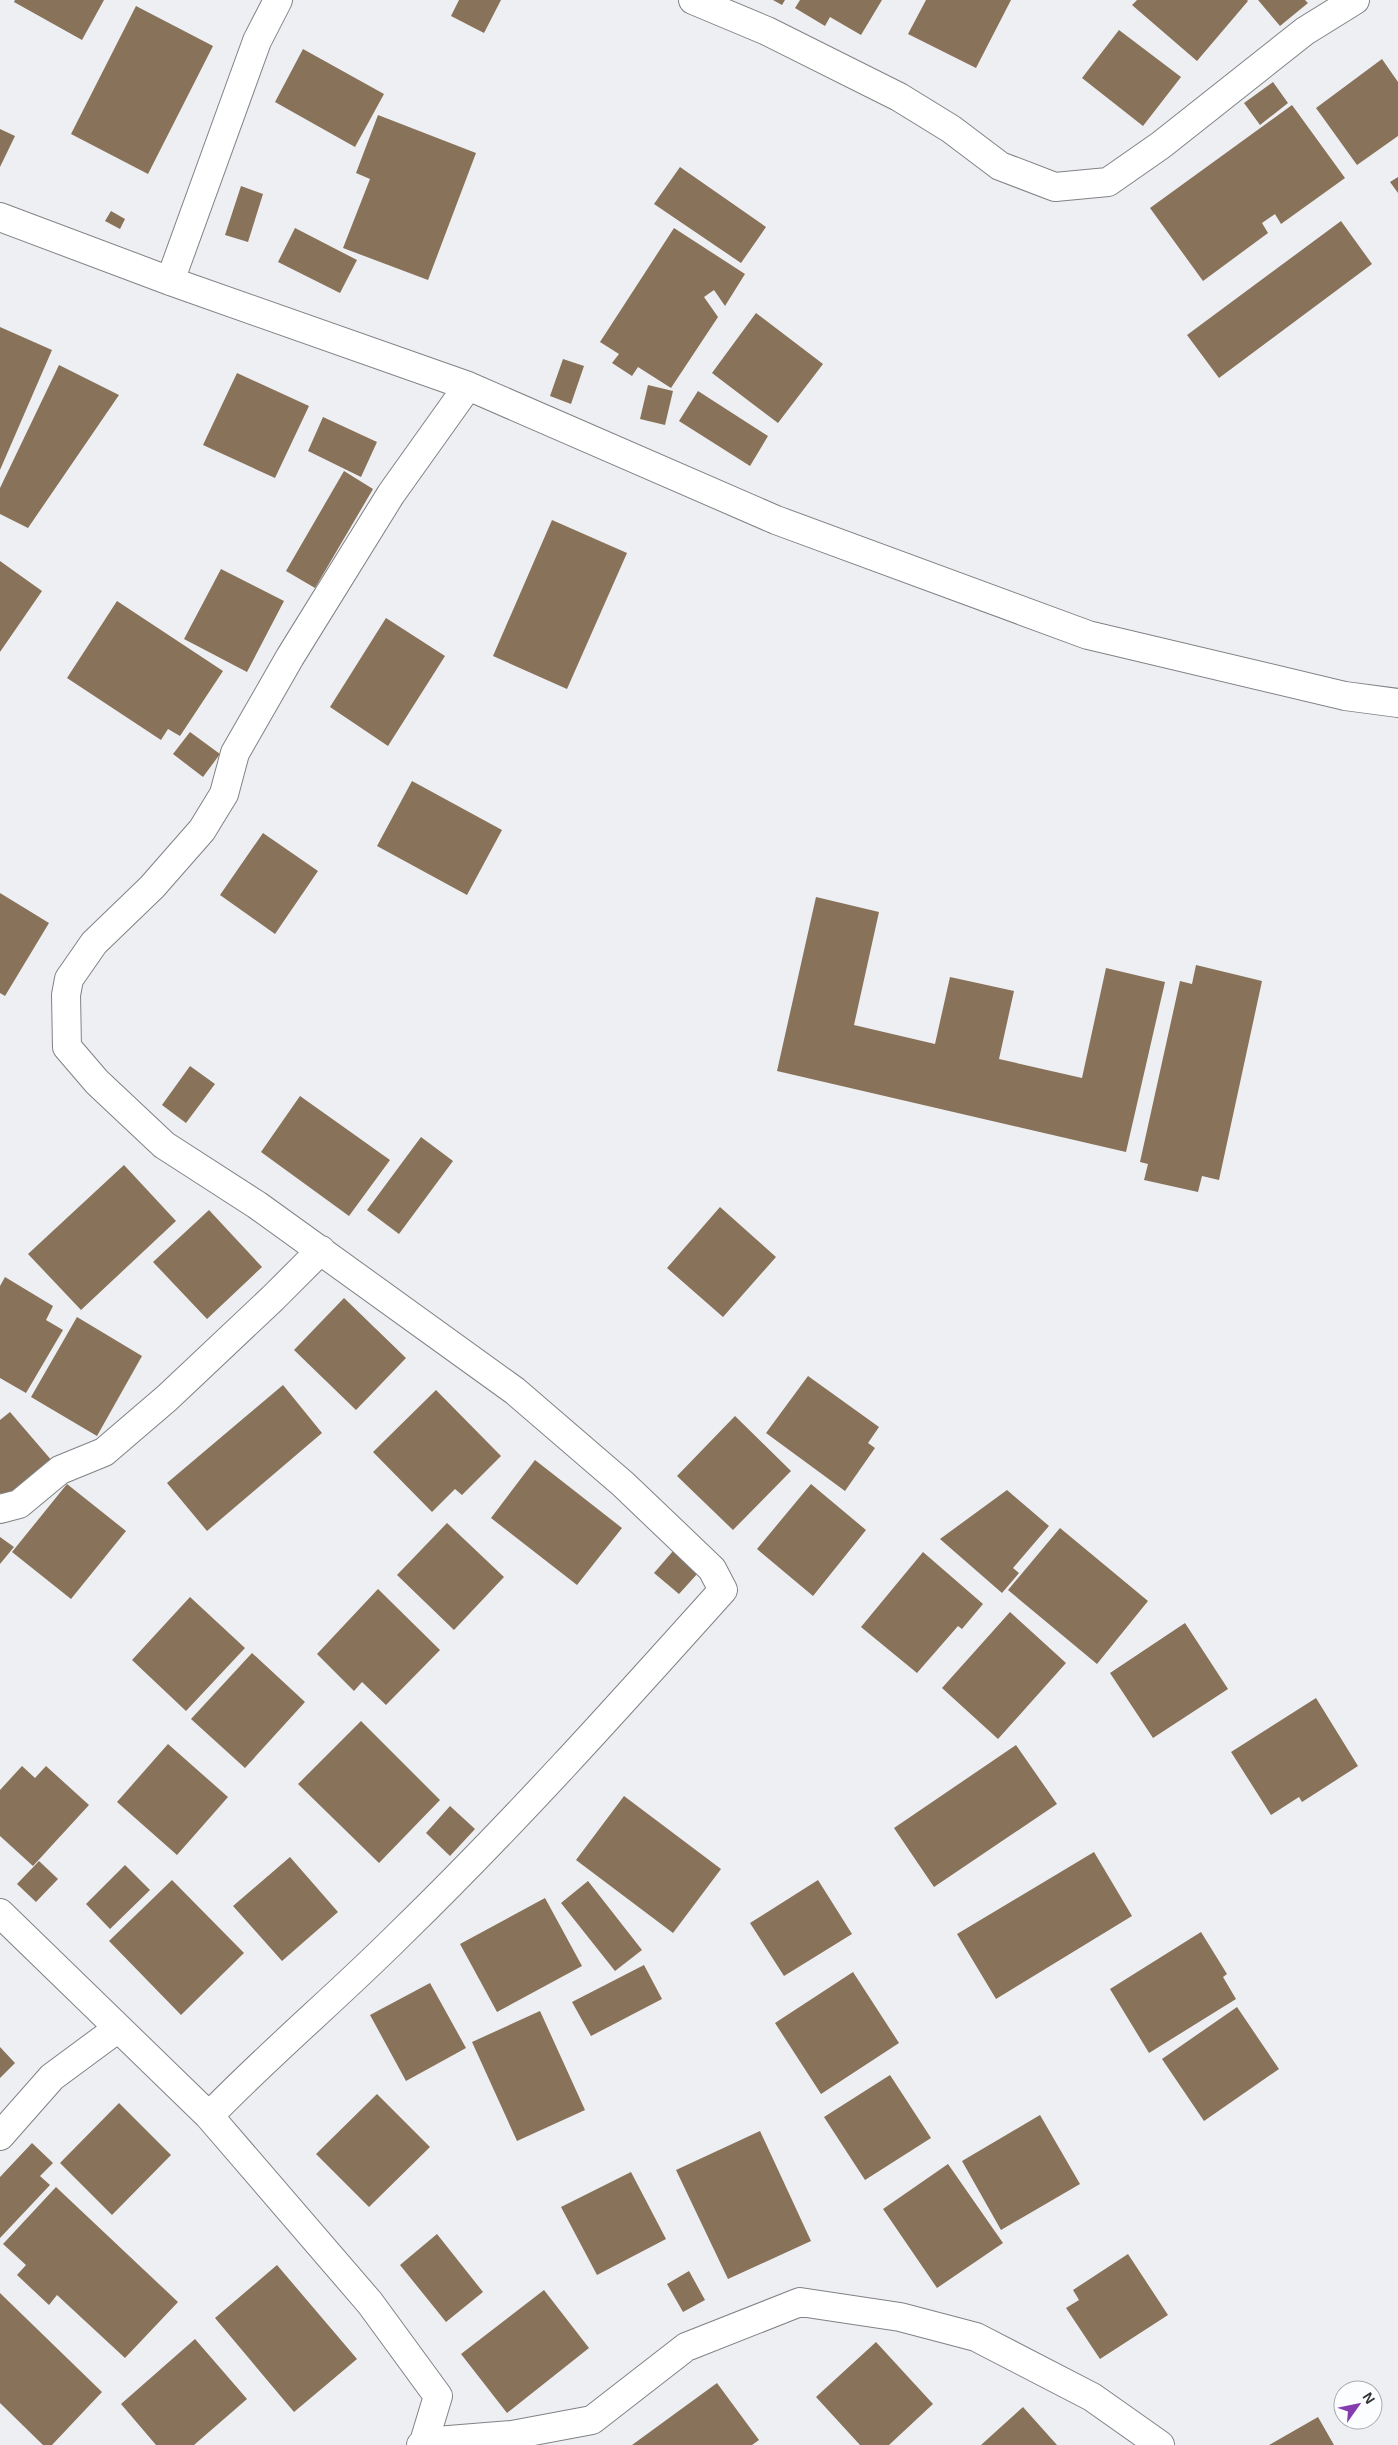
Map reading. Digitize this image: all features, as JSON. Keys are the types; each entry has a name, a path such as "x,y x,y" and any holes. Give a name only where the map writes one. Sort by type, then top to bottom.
{"street":[{"path":"170,281 257,41 278,0"},
{"path":"693,0 767,31 899,96 952,129 1000,166 1056,187 1108,182 1161,145 1305,31 1354,0"},
{"path":"0,217 170,281 468,386 776,520 1088,635 1345,696 1398,703"},
{"path":"209,2116 260,2064 400,1934 605,1722 723,1590 712,1569 705,1562 622,1484 515,1391 257,1205 164,1146 97,1082 67,1047 66,995 69,979 94,943 152,886 202,830 224,794 234,753 290,657 391,494 468,386"},
{"path":"0,1509 19,1504 60,1470 104,1452 167,1398 321,1250"},
{"path":"0,1913 117,2029 209,2116 370,2303 438,2396 423,2444 512,2435 592,2420 686,2347 800,2302 900,2318 976,2337 1092,2397 1160,2445"},
{"path":"0,2136 52,2077 117,2029"}],"building":[{"path":"15,0 104,0 82,40 14,2"},
{"path":"459,0 501,0 484,33 451,16"},
{"path":"773,0 785,0 782,5"},
{"path":"800,0 882,0 861,35 830,17 825,26 795,8"},
{"path":"926,0 1011,0 976,68 908,34"},
{"path":"1137,0 1248,1 1197,61 1132,5"},
{"path":"1258,0 1305,0 1308,3 1280,26"},
{"path":"136,6 213,46 148,174 71,134"},
{"path":"1119,30 1181,77 1143,126 1082,78"},
{"path":"303,49 384,94 355,147 275,102"},
{"path":"1382,59 1398,82 1398,136 1357,165 1316,108"},
{"path":"1273,82 1288,103 1260,125 1244,103"},
{"path":"1292,105 1345,178 1281,224 1275,214 1262,223 1268,233 1203,281 1150,208"},
{"path":"378,115 476,153 428,280 343,248 370,179 356,173"},
{"path":"0,129 15,136 0,167"},
{"path":"680,167 766,227 741,263 654,204"},
{"path":"1398,177 1398,193 1390,182"},
{"path":"241,186 263,194 248,242 225,235"},
{"path":"111,211 125,219 120,229 105,221"},
{"path":"1341,221 1372,264 1219,378 1187,335"},
{"path":"295,228 357,260 340,293 278,262"},
{"path":"674,228 745,274 725,306 714,290 704,297 718,317 671,388 638,367 632,376 612,363 619,354 600,342"},
{"path":"756,313 823,364 778,423 712,373"},
{"path":"0,327 52,350 0,470"},
{"path":"563,359 584,366 571,404 550,396"},
{"path":"59,365 119,395 28,528 0,514 0,488"},
{"path":"237,373 309,406 275,478 203,445"},
{"path":"648,385 673,391 665,425 640,419"},
{"path":"698,391 768,436 750,466 679,421"},
{"path":"323,417 377,442 361,477 308,451"},
{"path":"344,471 373,489 315,588 286,571"},
{"path":"552,520 627,553 567,689 493,656"},
{"path":"0,561 42,591 0,652"},
{"path":"221,569 284,601 247,672 184,639"},
{"path":"117,601 223,671 180,736 168,729 161,740 67,678"},
{"path":"386,618 445,656 388,746 330,707"},
{"path":"190,732 220,754 203,777 173,754"},
{"path":"412,781 502,830 467,895 377,846"},
{"path":"263,833 318,871 275,934 220,895"},
{"path":"0,893 49,923 5,996 0,993"},
{"path":"816,897 879,912 854,1025 935,1044 950,977 1014,991 999,1059 1082,1078 1106,968 1165,982 1126,1152 777,1071"},
{"path":"1196,965 1262,981 1219,1180 1202,1176 1198,1192 1144,1180 1148,1164 1140,1162 1180,981 1192,984"},
{"path":"190,1066 215,1084 186,1123 162,1105"},
{"path":"300,1096 390,1160 349,1216 261,1152"},
{"path":"421,1137 453,1161 399,1234 367,1210"},
{"path":"124,1165 176,1221 81,1310 28,1254"},
{"path":"720,1207 776,1257 723,1317 667,1268"},
{"path":"209,1210 262,1267 207,1319 153,1262"},
{"path":"5,1277 53,1306 46,1320 63,1330 26,1393 0,1378 0,1286"},
{"path":"344,1298 406,1358 356,1410 294,1350"},
{"path":"77,1317 142,1356 97,1436 31,1397"},
{"path":"808,1376 879,1427 868,1443 875,1448 845,1491 766,1433"},
{"path":"283,1385 322,1433 207,1531 167,1483"},
{"path":"436,1390 501,1456 462,1495 455,1489 432,1512 373,1452"},
{"path":"10,1412 53,1462 7,1501 0,1493 0,1420"},
{"path":"735,1416 791,1471 733,1530 677,1476"},
{"path":"535,1460 622,1528 577,1585 491,1518"},
{"path":"67,1484 126,1531 71,1599 12,1552"},
{"path":"811,1484 866,1530 813,1596 757,1549"},
{"path":"1007,1490 1049,1526 1013,1568 1019,1573 1002,1593 940,1539"},
{"path":"447,1523 504,1577 454,1630 397,1575"},
{"path":"1060,1528 1148,1601 1097,1664 1008,1590"},
{"path":"0,1537 14,1547 0,1564"},
{"path":"673,1551 698,1573 679,1594 654,1573"},
{"path":"923,1552 983,1604 962,1629 958,1626 917,1673 861,1627"},
{"path":"378,1589 440,1650 386,1705 362,1682 354,1691 317,1654"},
{"path":"190,1597 245,1648 186,1711 132,1660"},
{"path":"1010,1612 1066,1663 998,1739 942,1688"},
{"path":"1185,1623 1228,1689 1153,1738 1110,1673"},
{"path":"252,1653 305,1702 245,1768 191,1719"},
{"path":"1316,1698 1358,1766 1302,1802 1299,1797 1271,1815 1231,1752"},
{"path":"361,1721 440,1800 379,1863 298,1784"},
{"path":"168,1744 228,1797 177,1855 117,1802"},
{"path":"1016,1745 1057,1804 934,1887 894,1828"},
{"path":"22,1766 35,1778 46,1766 89,1805 33,1866 0,1836 0,1790"},
{"path":"624,1796 721,1869 673,1933 576,1860"},
{"path":"450,1806 475,1829 450,1856 426,1833"},
{"path":"1094,1852 1132,1916 996,1999 957,1934"},
{"path":"290,1857 338,1912 282,1961 233,1906"},
{"path":"39,1861 58,1879 36,1902 17,1884"},
{"path":"125,1865 150,1890 110,1929 86,1904"},
{"path":"172,1880 244,1953 181,2015 109,1941"},
{"path":"818,1880 852,1934 784,1976 750,1923"},
{"path":"588,1881 642,1950 615,1971 561,1903"},
{"path":"545,1898 582,1966 497,2012 460,1944"},
{"path":"1201,1932 1227,1974 1223,1977 1236,1999 1149,2053 1110,1989"},
{"path":"644,1965 662,1999 591,2036 572,2002"},
{"path":"853,1972 899,2043 821,2094 775,2023"},
{"path":"430,1983 466,2048 406,2081 370,2015"},
{"path":"1237,2007 1279,2069 1204,2121 1162,2059"},
{"path":"540,2011 585,2110 517,2141 472,2042"},
{"path":"0,2047 15,2063 0,2078"},
{"path":"890,2075 931,2138 865,2180 824,2117"},
{"path":"377,2094 430,2147 369,2207 316,2154"},
{"path":"119,2103 171,2155 112,2215 60,2163"},
{"path":"1040,2115 1080,2184 1001,2230 962,2161"},
{"path":"760,2131 811,2241 728,2279 676,2170"},
{"path":"32,2143 53,2163 40,2176 50,2185 0,2238 0,2177"},
{"path":"948,2164 1003,2243 937,2288 883,2209"},
{"path":"631,2172 666,2239 597,2275 561,2207"},
{"path":"56,2187 178,2302 125,2358 57,2295 49,2305 17,2275 26,2265 3,2244"},
{"path":"437,2234 483,2292 446,2322 400,2265"},
{"path":"1128,2254 1168,2315 1100,2359 1066,2308 1079,2300 1073,2290"},
{"path":"277,2265 357,2359 294,2412 215,2318"},
{"path":"689,2271 705,2300 683,2312 667,2284"},
{"path":"544,2290 589,2348 507,2413 461,2354"},
{"path":"0,2293 102,2392 52,2445 43,2445 0,2403"},
{"path":"195,2339 247,2399 194,2445 156,2445 121,2404"},
{"path":"876,2342 933,2404 889,2445 860,2445 816,2397"},
{"path":"717,2383 759,2440 752,2445 632,2445"},
{"path":"1023,2407 1057,2445 981,2445"},
{"path":"1318,2417 1334,2445 1269,2445"}]}
